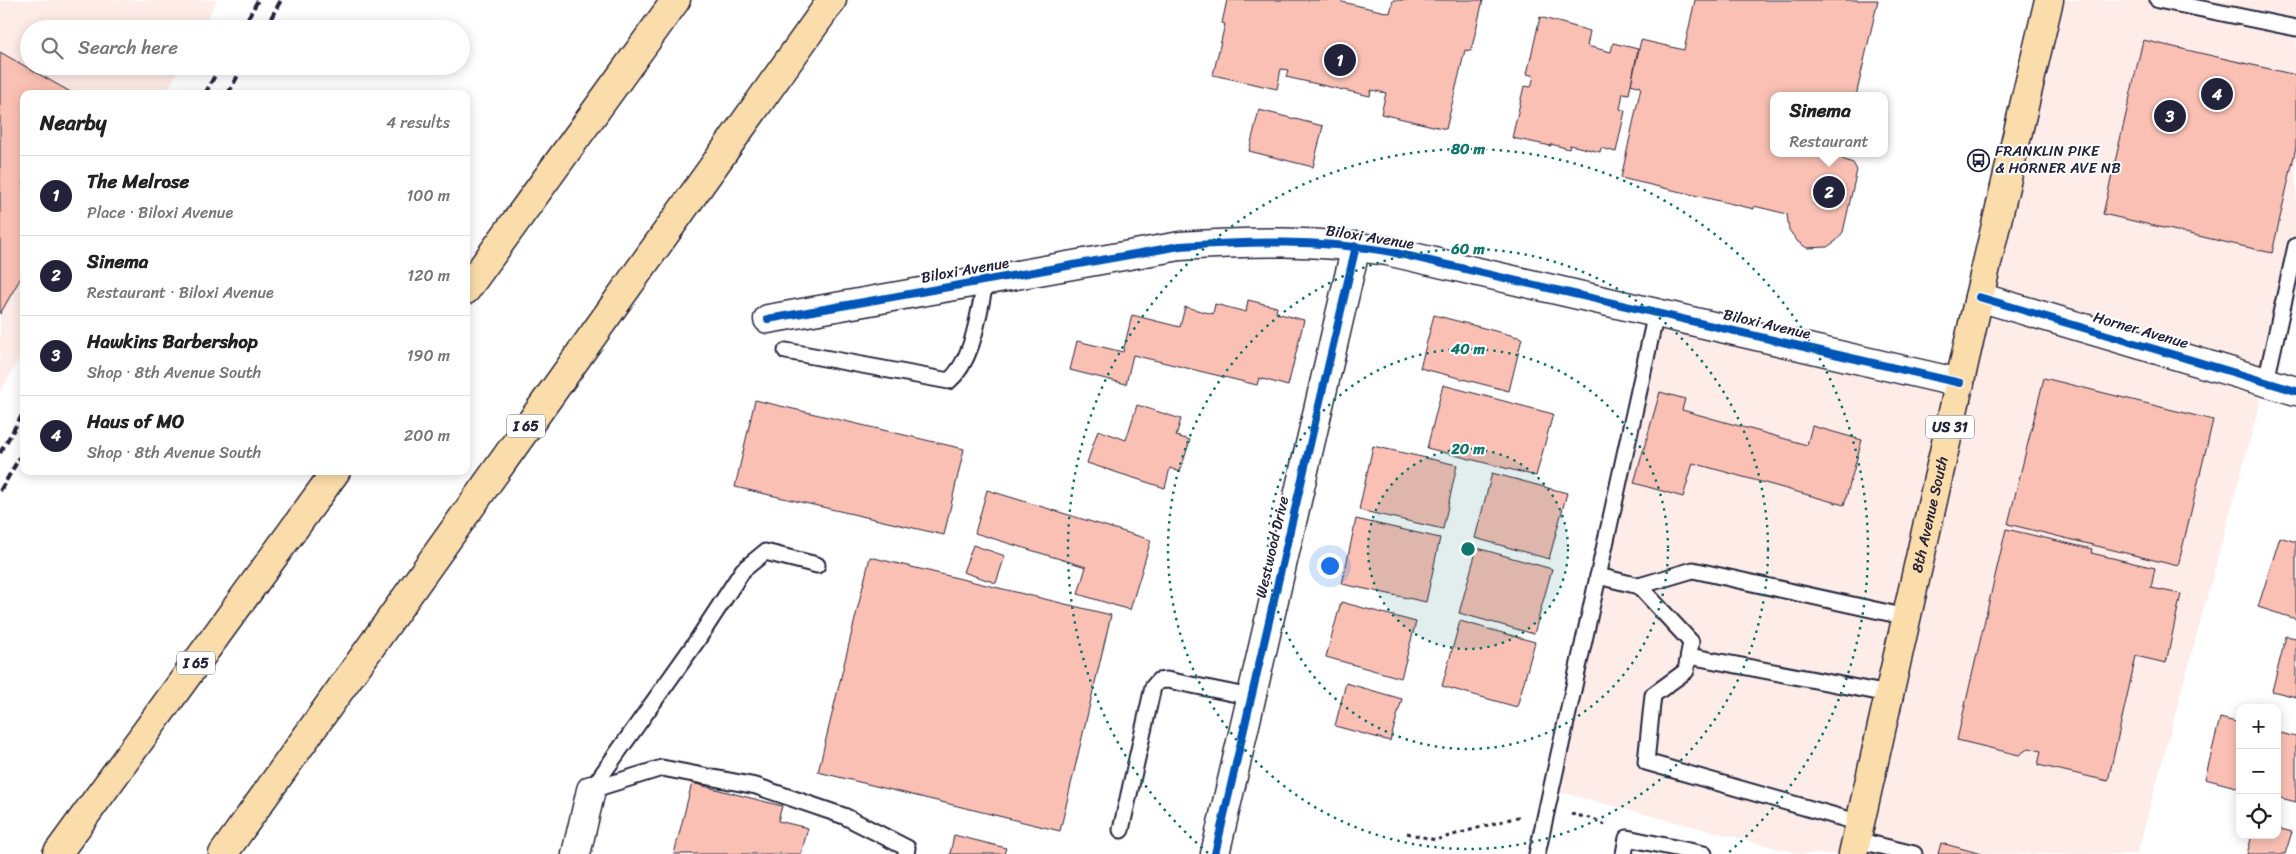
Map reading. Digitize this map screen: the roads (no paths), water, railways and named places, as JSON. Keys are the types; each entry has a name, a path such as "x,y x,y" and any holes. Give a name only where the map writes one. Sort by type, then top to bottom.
{"main road":[{"path":"470,284 676,0"},
{"name":"I 65","path":"223,854 832,0"},
{"name":"8th Avenue South","path":"1856,839 1979,297 2049,0"},
{"name":"I 65","path":"57,854 333,475"}],"street":[{"name":"Biloxi Avenue","path":"768,319 1180,246 1249,241 1318,243 1387,251 1960,383"},
{"name":"Westwood Drive","path":"1214,854 1356,246"},
{"name":"Horner Avenue","path":"1979,297 2296,391"},
{"path":"576,854 591,790"}],"lane":[{"path":"2158,0 2296,28"},
{"path":"2266,381 2296,246"},
{"path":"786,351 949,381 958,372 969,350 986,280"},
{"path":"1537,854 1656,313"},
{"path":"591,790 696,642 743,570 765,552 817,565"},
{"path":"1598,576 1638,586 1693,570 1907,617"},
{"path":"1638,586 1691,642 1686,671 1653,695 1646,762 1856,839 1914,854"},
{"path":"1689,656 1889,694"},
{"path":"1121,830 1153,687 1158,681 1167,680 1251,697"},
{"path":"591,790 662,768 756,786 844,816 907,848 906,854"},
{"path":"1624,854 1628,838 1704,854"}],"railway":[{"path":"247,20 258,0"},
{"path":"270,20 281,0"},
{"path":"207,90 215,75"},
{"path":"230,90 238,75"},
{"path":"0,453 20,419"},
{"path":"0,491 20,457"}],"place":[{"name":"The Melrose","path":"1340,60"},
{"name":"Haus of MO","path":"2217,94"},
{"name":"Hawkins Barbershop","path":"2170,116"},
{"name":"FRANKLIN PIKE & HORNER AVE NB","path":"1979,160"},
{"name":"Sinema","path":"1829,192"}]}
